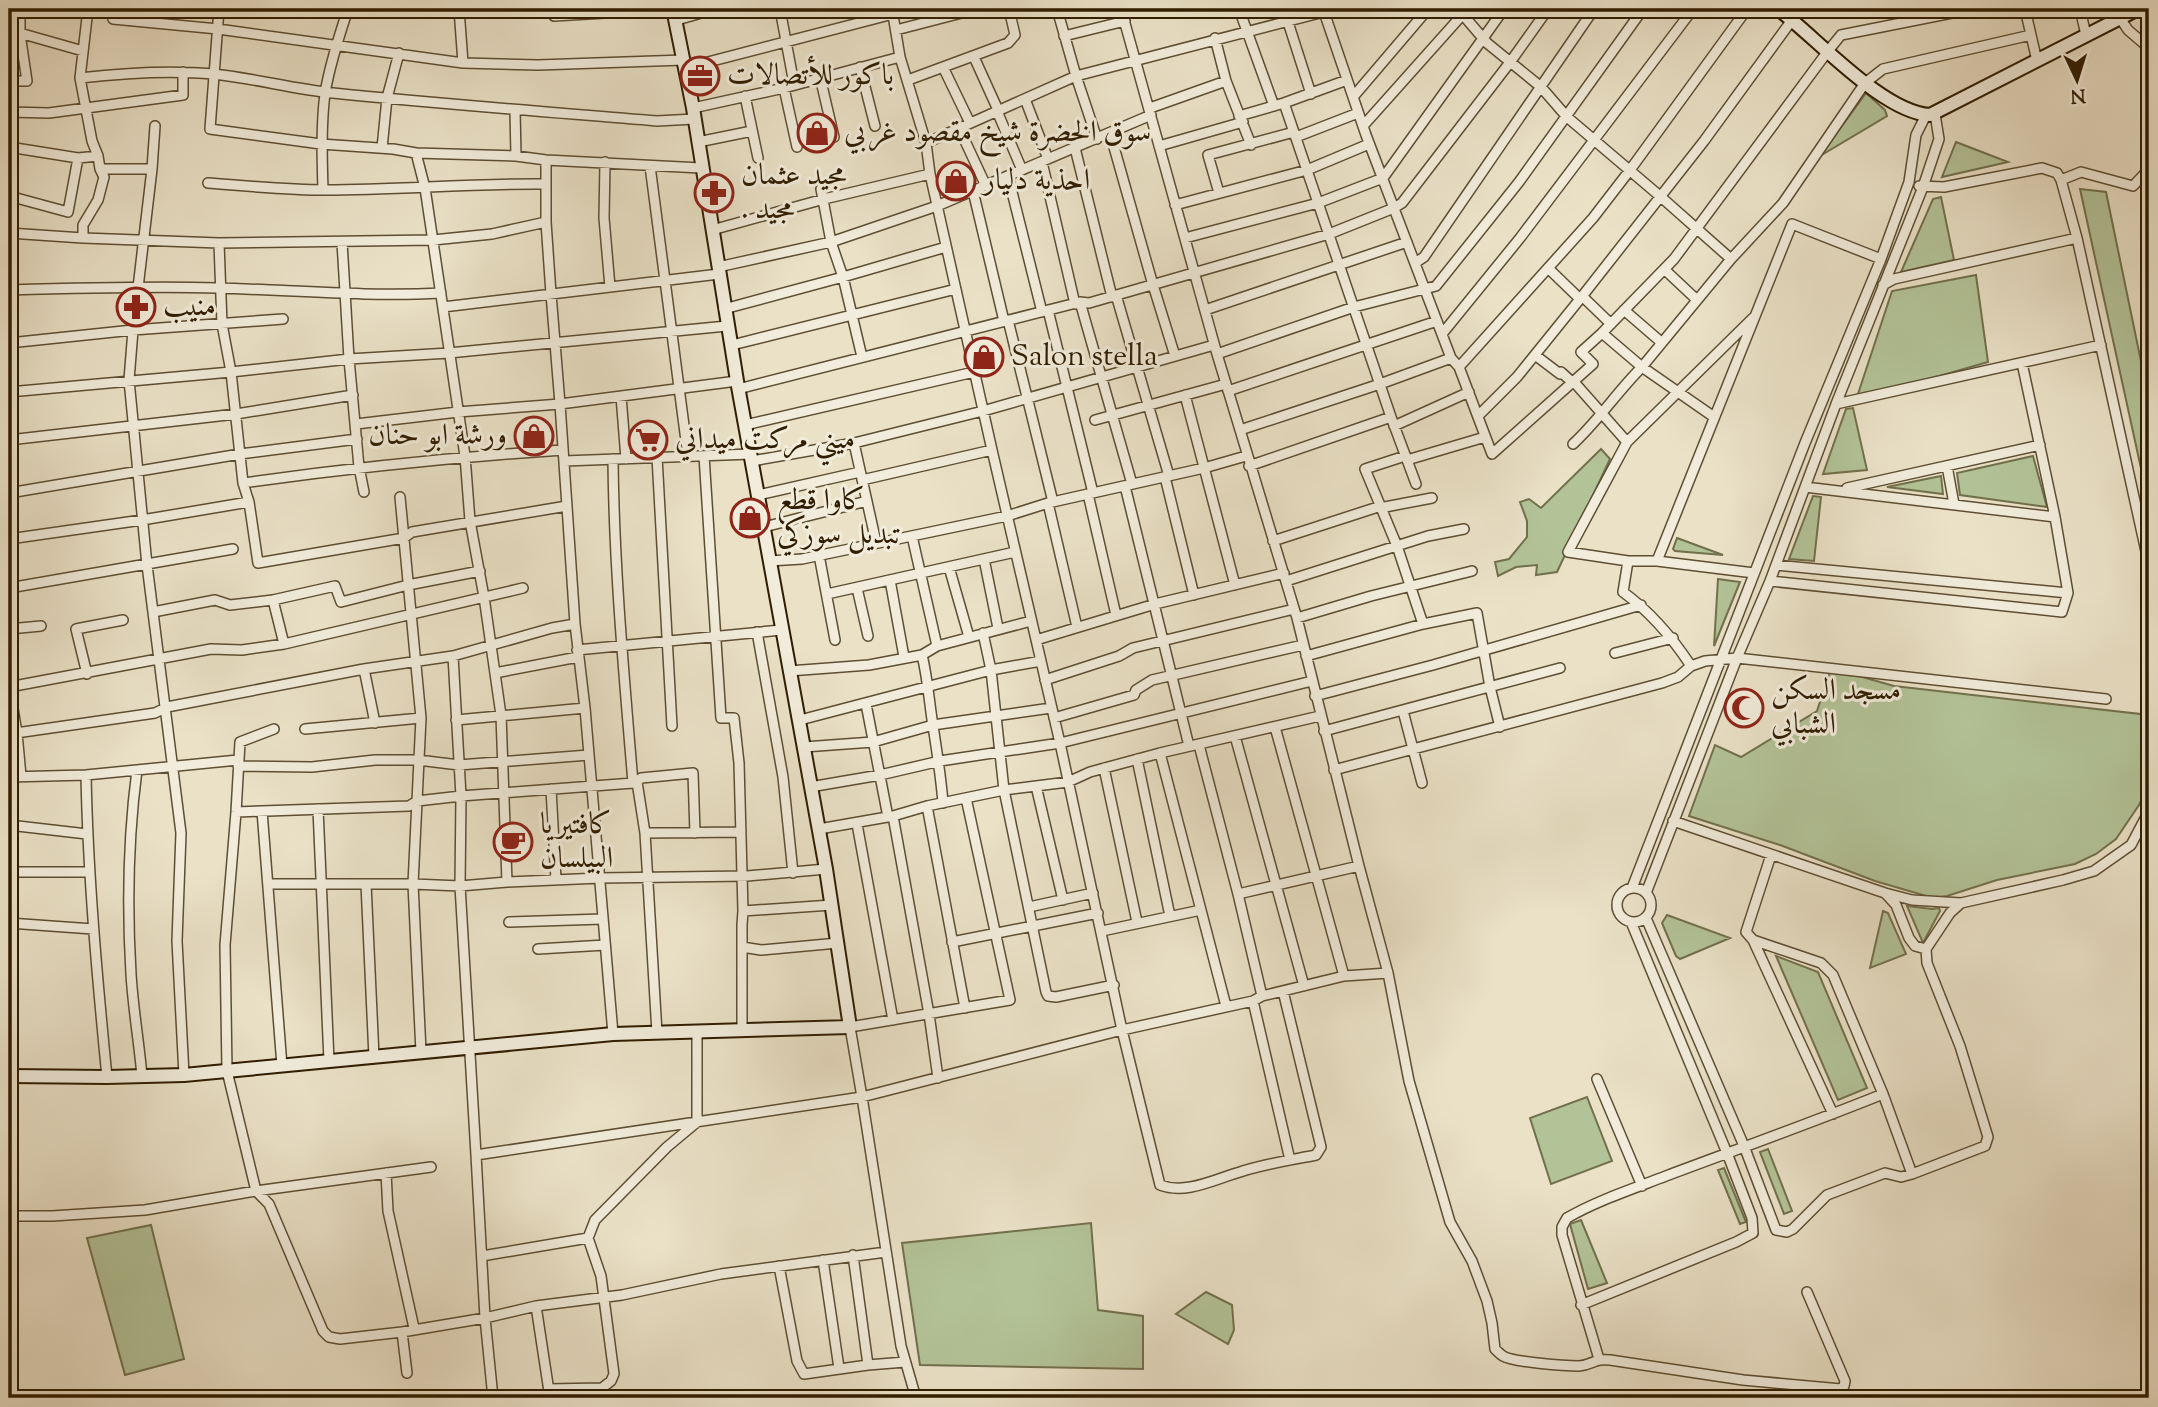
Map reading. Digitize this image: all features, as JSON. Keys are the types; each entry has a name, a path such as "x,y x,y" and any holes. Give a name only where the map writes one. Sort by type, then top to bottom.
{"street":[{"path":"9,81 27,81 20,34 20,9"},
{"path":"83,238 83,225 98,200 104,177 92,141 80,78 88,9"},
{"path":"219,9 210,129 416,153 516,156 545,160 701,168"},
{"path":"323,190 321,144 325,92 348,9"},
{"path":"398,9 482,9"},
{"path":"554,16 715,9"},
{"path":"780,9 794,84"},
{"path":"896,30 977,9"},
{"path":"908,80 1008,43 1015,35 1009,9"},
{"path":"1057,9 1097,138"},
{"path":"1064,36 1139,9"},
{"path":"1240,9 1247,32 1279,105 1295,134 1416,484"},
{"path":"926,144 1076,76 1335,9"},
{"path":"1353,97 1429,9"},
{"path":"1185,238 1318,203 1382,178 1504,9"},
{"path":"356,425 458,412 737,385 1077,303 1088,303 1329,234 1402,204 1548,9"},
{"path":"1415,263 1424,257 1594,9"},
{"path":"564,461 688,456 751,458 854,443 983,411 1175,356 1215,349 1354,307 1436,286 1519,182 1643,9"},
{"path":"1442,334 1520,238 1693,9"},
{"path":"1459,367 1549,269 1630,170 1747,9"},
{"path":"1778,9 1794,14 1828,51 1865,83 1903,108 1931,115"},
{"path":"1324,10 1369,144 1451,358 1459,367 1492,454 1593,364 1581,352 1664,269 1698,230 1841,35 1972,9"},
{"path":"2025,9 2037,61"},
{"path":"2080,9 2086,36"},
{"path":"460,11 463,63"},
{"path":"1363,126 1460,11 1484,39 1541,86 1567,117 1731,259"},
{"path":"674,12 685,64 737,385 826,869 901,1346 916,1398"},
{"path":"113,19 218,29 463,63 685,64 786,43 893,12 900,57 926,144 930,174 974,372 1060,743 1122,1030 1160,1185 1169,1189 1198,1185 1240,1172 1315,1155 1321,1147 1283,991"},
{"path":"1632,888 1762,552 1881,259 1909,182 1916,135 1931,115 2131,12"},
{"path":"2131,12 2127,30 2149,48"},
{"path":"1123,14 1215,349 1295,613 1388,973 1409,1081 1450,1222 1472,1261 1487,1301 1495,1349 1504,1357 1578,1366 1588,1365 1599,1359 1743,1380 1841,1389 1845,1381 1807,1292"},
{"path":"1479,415 1517,377 1661,197 1794,14"},
{"path":"1289,22 1311,94"},
{"path":"9,30 83,51"},
{"path":"1573,444 1642,367 1731,259 1783,203 1865,83 1883,69 2031,35"},
{"path":"1215,38 1226,81 1251,145"},
{"path":"382,148 387,98 399,53"},
{"path":"80,78 120,73 215,74 325,92 657,121 693,114 745,96 900,57"},
{"path":"974,57 1022,170"},
{"path":"860,67 875,126"},
{"path":"943,67 970,123"},
{"path":"9,112 49,113 183,95 183,72"},
{"path":"820,77 834,137"},
{"path":"1159,146 1347,80"},
{"path":"443,307 666,280 718,271 831,242 937,206 1226,81"},
{"path":"784,88 797,147"},
{"path":"745,96 758,158"},
{"path":"1025,99 1045,160 1077,303 1113,415 1182,712 1238,894 1262,996"},
{"path":"516,110 516,156"},
{"path":"1219,193 1208,155 1295,134 1358,113"},
{"path":"1646,894 1923,187 1939,139 1931,115"},
{"path":"155,126 129,380 147,565 181,832 177,941 184,1075"},
{"path":"959,128 986,186"},
{"path":"698,142 752,131"},
{"path":"1110,133 1175,356"},
{"path":"1175,205 1307,170 1369,144"},
{"path":"9,147 78,158 98,156"},
{"path":"1075,148 1114,296 1167,476 1194,595"},
{"path":"416,153 425,188 433,240 465,456 470,521 501,715 507,882"},
{"path":"9,196 68,212 78,158"},
{"path":"545,160 546,222 575,624 585,708 612,1034"},
{"path":"605,162 604,218 610,287"},
{"path":"650,166 688,456"},
{"path":"1909,182 1923,187 1944,187 2042,168 2057,173 2077,238 2149,565"},
{"path":"100,169 152,169"},
{"path":"2061,180 2081,172 2133,187 2149,169"},
{"path":"712,230 824,199 930,174"},
{"path":"1008,176 1068,387 1116,615"},
{"path":"208,183 323,190 425,188 488,183 546,184"},
{"path":"821,189 831,242 843,277 862,357"},
{"path":"972,191 1028,398 1077,627"},
{"path":"9,233 219,243 342,242 433,240 492,234 546,222"},
{"path":"1657,561 1792,224 1881,259"},
{"path":"1883,285 1894,279 2077,238"},
{"path":"342,242 349,359 359,467 364,492"},
{"path":"219,243 222,324 231,372 243,483 249,502 258,563 404,538 412,532 470,521 567,506"},
{"path":"1205,310 1407,243"},
{"path":"724,309 946,247"},
{"path":"1549,269 1611,324"},
{"path":"1664,269 1697,300"},
{"path":"9,290 139,287 220,288 344,295 441,293"},
{"path":"732,345 956,289"},
{"path":"1624,310 1661,342"},
{"path":"1754,573 1568,552 1627,442 1756,315"},
{"path":"9,343 133,330 283,319"},
{"path":"1095,420 1185,396 1227,388 1437,321"},
{"path":"9,392 727,326"},
{"path":"1602,332 1642,367 1714,417"},
{"path":"1836,404 2101,345"},
{"path":"1535,355 1573,383 1627,442"},
{"path":"1240,430 1451,358"},
{"path":"1770,581 2062,612 2068,593 2055,517 2022,363"},
{"path":"745,425 974,372"},
{"path":"769,561 802,559 1007,516 1167,476 1248,461 1392,421 1469,392"},
{"path":"9,440 236,414 353,395"},
{"path":"621,396 626,458"},
{"path":"1185,396 1235,585"},
{"path":"1423,624 1412,586 1365,469 1485,437"},
{"path":"9,493 240,454 357,439"},
{"path":"854,443 876,542"},
{"path":"1838,490 2040,445"},
{"path":"243,483 465,456 563,450"},
{"path":"758,495 992,450"},
{"path":"704,456 721,718 734,718 739,763 743,911 742,1030"},
{"path":"657,457 672,726"},
{"path":"613,459 621,646 635,782 645,833 657,1033"},
{"path":"1947,466 1954,505"},
{"path":"1805,487 2055,517"},
{"path":"400,498 421,719 413,884 421,1052"},
{"path":"1273,541 1381,506 1432,498"},
{"path":"9,539 249,502"},
{"path":"764,527 867,502"},
{"path":"1036,640 1155,604 1235,585 1285,577 1428,536 1464,529"},
{"path":"912,536 937,646"},
{"path":"9,588 233,549"},
{"path":"827,594 1015,552"},
{"path":"1762,552 1777,561 2068,593"},
{"path":"820,555 835,640"},
{"path":"984,559 998,628"},
{"path":"1629,561 1623,592 1641,605 1673,638 1691,666"},
{"path":"949,567 969,637"},
{"path":"153,612 215,600 230,605 273,600 335,586 341,602 480,571"},
{"path":"1045,680 1119,656 1133,648 1164,640 1295,613 1472,571"},
{"path":"890,580 904,657"},
{"path":"856,587 868,636"},
{"path":"21,776 13,734 9,686 87,674 211,649 242,650 284,644 523,588"},
{"path":"273,600 284,644"},
{"path":"1315,696 1641,605"},
{"path":"1306,656 1477,612 1500,727"},
{"path":"87,674 76,629 123,620"},
{"path":"789,671 869,665 922,655 937,646 1031,621"},
{"path":"13,734 155,713 365,669 453,656 575,624"},
{"path":"9,629 41,626"},
{"path":"495,673 621,646 781,630"},
{"path":"757,632 783,777 793,873"},
{"path":"983,633 991,670 1004,790 1048,996 1056,997 1114,985"},
{"path":"1615,653 1673,638"},
{"path":"1054,719 1134,695 1136,690 1152,680 1303,645"},
{"path":"922,655 940,761 943,803"},
{"path":"453,656 461,796 460,886 485,1318 493,1398"},
{"path":"1334,770 1662,683 1678,677 1691,666 1722,659 1737,658 2106,699"},
{"path":"800,720 991,670 1041,660"},
{"path":"1324,731 1560,668"},
{"path":"365,669 375,723"},
{"path":"810,787 940,761 1060,743 1311,681"},
{"path":"866,704 891,817 939,1078"},
{"path":"456,720 585,708"},
{"path":"804,747 873,742 933,725 1051,708"},
{"path":"1403,711 1422,783"},
{"path":"819,829 891,817 927,806 1004,790 1068,782 1104,768 1320,716"},
{"path":"306,729 421,719"},
{"path":"1275,727 1344,976"},
{"path":"274,729 240,742 225,945 227,1071 256,1191 269,1204 323,1331 329,1337 340,1339 402,1332 721,1274 886,1252"},
{"path":"1236,736 1304,986"},
{"path":"1160,754 1226,1006"},
{"path":"9,777 86,775 238,763 312,767 375,760 418,760 459,765 589,755"},
{"path":"1137,760 1170,916"},
{"path":"1104,768 1137,922"},
{"path":"136,770 131,812 128,906 131,975 142,1076"},
{"path":"236,813 410,806 417,801 635,782 642,778 693,773 695,832"},
{"path":"86,775 89,872 107,1077"},
{"path":"1036,786 1063,900"},
{"path":"551,789 556,880"},
{"path":"9,1076 184,1075 612,1034 850,1027 1010,1000 967,798"},
{"path":"927,806 965,1008"},
{"path":"318,809 329,1061"},
{"path":"262,811 282,1066"},
{"path":"1673,821 1912,900 1961,903 2094,871 2131,845 2149,811"},
{"path":"857,824 893,1020"},
{"path":"9,825 87,834"},
{"path":"645,833 741,832"},
{"path":"1770,855 1746,932 1753,940 1833,1114"},
{"path":"1238,894 1359,866"},
{"path":"269,884 460,886 600,878 741,876 826,869"},
{"path":"9,872 89,872"},
{"path":"366,884 374,1057"},
{"path":"1637,888 1646,894 1651,905 1646,918 1631,922 1618,913 1616,902 1622,893 1637,888"},
{"path":"1885,892 1896,905 1909,938 1915,946 1926,949"},
{"path":"1029,907 1093,893"},
{"path":"1646,918 1744,1146 1776,1230 1781,1232 1793,1229 1827,1195 1885,1173 1901,1177 1912,1174 1985,1146 1988,1137 1960,1046 1927,963 1926,949 1950,913 1961,903"},
{"path":"743,911 832,905"},
{"path":"1102,931 1201,910"},
{"path":"952,942 1098,913"},
{"path":"509,922 603,919"},
{"path":"1581,1305 1737,1242 1753,1233 1752,1218 1727,1153 1631,922"},
{"path":"9,923 93,929"},
{"path":"1753,940 1821,963 1833,975 1883,1094 1912,1174"},
{"path":"742,947 761,950 838,943"},
{"path":"538,949 606,946"},
{"path":"476,1155 862,1097 1344,976 1388,973"},
{"path":"1253,1001 1290,1160"},
{"path":"536,1306 550,1394 601,1388 611,1381 614,1374 601,1276 588,1238 595,1220 667,1147 697,1122 698,1032"},
{"path":"1597,1079 1642,1186"},
{"path":"1599,1359 1562,1235 1563,1224 1570,1216 1883,1094"},
{"path":"9,1216 145,1210 256,1191 431,1167"},
{"path":"386,1173 388,1211 414,1328"},
{"path":"482,1256 588,1238"},
{"path":"853,1255 868,1365"},
{"path":"823,1259 839,1368"},
{"path":"779,1266 797,1361 804,1374 905,1362"},
{"path":"402,1332 407,1373"}],"green space":[{"path":"1866,93 1885,110 1887,116 1820,156"},
{"path":"1956,142 2008,162 1942,177"},
{"path":"2080,189 2106,192 2149,400 2149,505"},
{"path":"1941,197 1954,260 1901,272 1933,199"},
{"path":"1976,275 1988,362 1856,400 1892,291"},
{"path":"1853,408 1867,470 1823,474 1846,409"},
{"path":"1601,449 1610,459 1557,572 1536,575 1537,565 1516,567 1498,576 1495,562 1509,559 1527,537 1527,521 1520,502 1529,499 1541,508"},
{"path":"2033,456 2047,507 1960,495 1957,473"},
{"path":"1941,476 1943,494 1887,487"},
{"path":"1813,496 1821,497 1814,561 1789,559"},
{"path":"1677,538 1723,555 1675,551 1673,549"},
{"path":"1718,579 1740,582 1714,646"},
{"path":"1831,668 1894,686 2149,715 2149,785 2116,839 2096,854 2075,864 1997,880 1933,898 1875,881 1780,845 1689,816 1715,745 1741,757 1817,711"},
{"path":"1907,906 1939,908 1940,911 1923,943"},
{"path":"1883,911 1888,913 1906,954 1870,968"},
{"path":"1667,915 1730,938 1680,959 1676,956 1662,923"},
{"path":"1776,956 1818,972 1867,1088 1838,1100"},
{"path":"1587,1097 1612,1161 1551,1184 1530,1118"},
{"path":"1768,1149 1792,1211 1784,1214 1760,1152"},
{"path":"1724,1168 1746,1222 1740,1224 1718,1170"},
{"path":"1581,1220 1607,1283 1588,1289 1570,1224"},
{"path":"1091,1223 1098,1310 1143,1316 1143,1369 920,1365 902,1243"},
{"path":"151,1225 184,1359 125,1375 87,1238"},
{"path":"1206,1292 1232,1305 1234,1330 1228,1344 1176,1314"}],"place":[{"name":"باكور للأتصالات","path":"700,76"},
{"name":"سوق الخضرة شيخ مقصود غربي","path":"817,133"},
{"name":"احذية دليار","path":"956,181"},
{"name":"مجيد عثمان . مجيد","path":"714,193"},
{"name":"منيب","path":"136,307"},
{"name":"Salon stella","path":"984,357"},
{"name":"ورشة ابو حنان","path":"534,436"},
{"name":"ميني مركت ميداني","path":"648,440"},
{"name":"كاوا قطع تبديل سوزكي","path":"750,518"},
{"name":"مسجد السكن الشبابي","path":"1744,708"},
{"name":"كافتيريا البيلسان","path":"513,842"}]}
